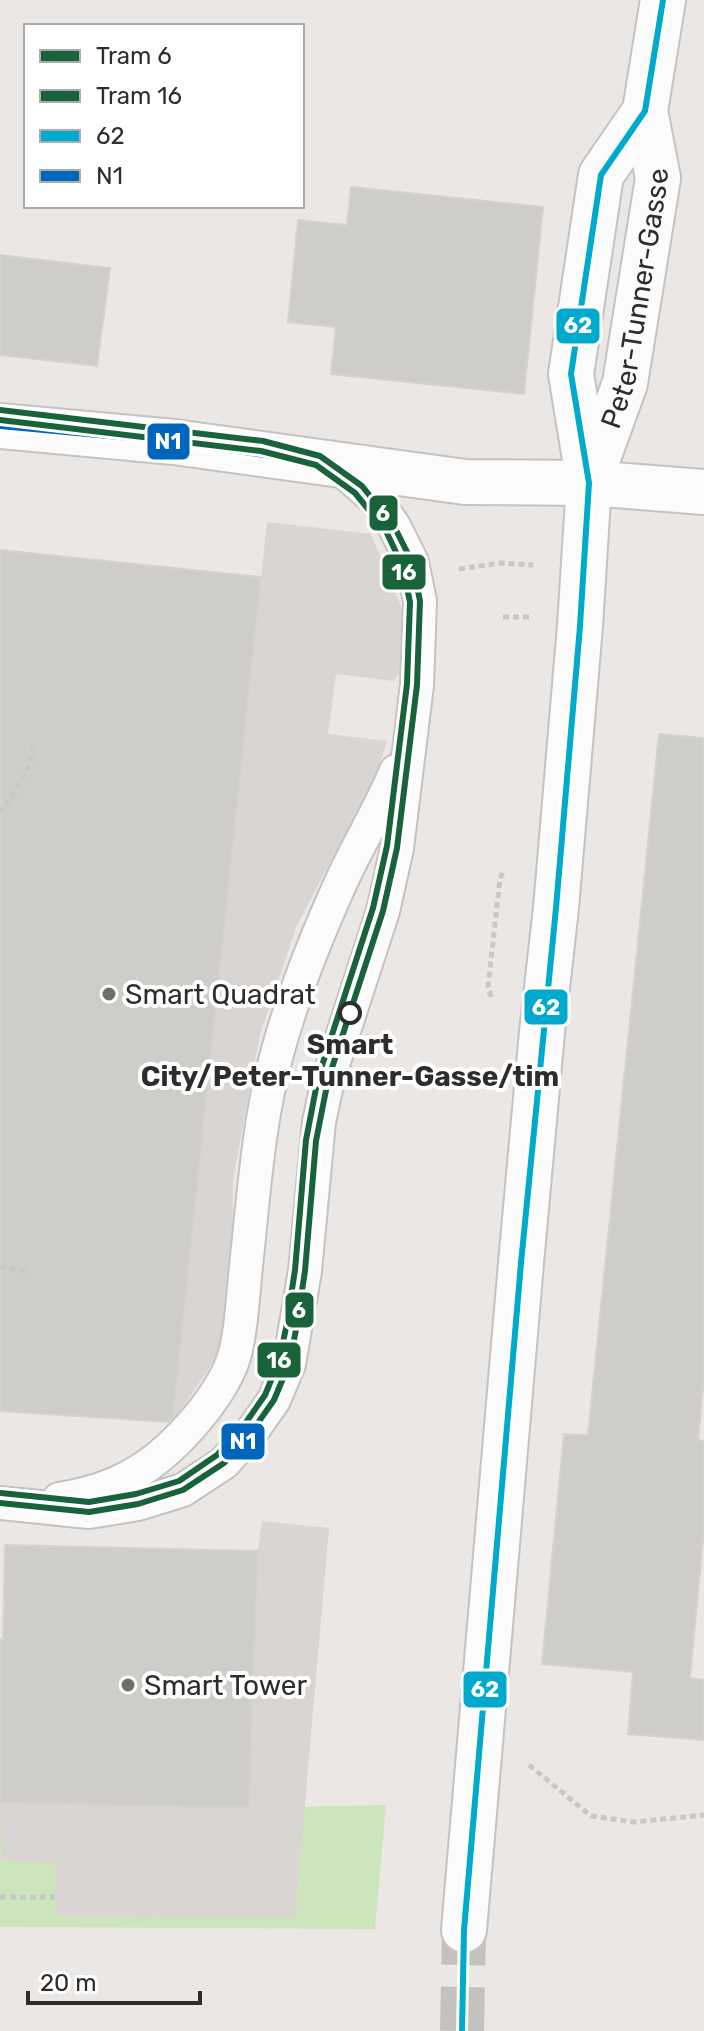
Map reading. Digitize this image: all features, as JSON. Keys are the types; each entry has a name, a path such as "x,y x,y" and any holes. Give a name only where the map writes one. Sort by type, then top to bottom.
{"main road":[{"name":"Peter-Tunner-Gasse","path":"464,1930 532,1140 560,869 589,483 571,374 601,175 645,111 663,0"},
{"path":"0,426 174,442 465,482 589,483 704,492"}],"lane":[{"path":"15,1504 89,1512 138,1504 183,1490 224,1463 250,1434 274,1400 289,1364 305,1271 319,1122 328,1080 383,911 397,848 417,685 420,601 412,562 394,526 376,500 336,465"},
{"path":"15,1504 82,1495 134,1474 169,1447 209,1405 232,1365 263,1118 278,1051 319,931 381,806 411,735"}],"path":[{"path":"0,813 33,756 34,743"},
{"path":"0,1267 27,1271"},
{"path":"527,1763 591,1816 634,1822 704,1815"},
{"path":"0,1897 55,1897"}],"green space":[{"path":"0,1803 249,1808 386,1805 375,1929 0,1927"}],"shaded area":[{"path":"267,522 371,534 403,611 403,666 394,681 336,674 328,734 387,741 375,777 297,925 260,1034 233,1179 232,1288 222,1349 172,1423"},
{"path":"262,1521 329,1528 295,1918 55,1917 55,1863 2,1861 0,1803 248,1808 258,1551"}],"building":[{"path":"351,187 543,207 524,394 331,374 336,327 288,322 298,220 347,225"},
{"path":"0,255 110,268 97,366 0,355"},
{"name":"Smart Quadrat","path":"0,550 261,577 173,1418 168,1422 0,1411"},
{"path":"659,734 704,738 704,1377 698,1440 704,1441 704,1528 690,1678 704,1680 704,1740 628,1734 633,1672 542,1664 564,1434 588,1435"},
{"name":"Smart Tower","path":"5,1545 258,1551 249,1808 0,1803 0,1639 3,1639"}],"tunnel":[{"path":"462,2031 464,1930"}],"tram line":[{"name":"6","path":"0,410 263,441 320,456 362,486 394,526 412,562 420,601 417,685 397,848 383,911 328,1080 316,1141 305,1271 296,1330 289,1364 274,1400 224,1463 183,1490 138,1504 89,1512 0,1503"},
{"name":"16","path":"0,420 261,451 316,465 355,493 386,531 402,565 410,602 407,684 387,846 373,908 318,1078 306,1140 295,1270 286,1328 279,1361 265,1395 242,1428 217,1455 179,1481 136,1494 89,1502 1,1493"}],"transit line":[{"name":"62","path":"462,2031 464,1930 580,626 589,483 571,374 601,175 645,111 663,0"},
{"name":"N1","path":"0,426 174,442 336,465"},
{"name":"N1","path":"0,1503 89,1512 138,1504 183,1490 224,1463 250,1434 274,1400 289,1364 305,1271 319,1122 328,1080 383,911 397,848 417,685 420,601 412,562 394,526 376,500 336,465"}],"place":[{"name":"Smart Quadrat","path":"109,994"},
{"name":"Smart City/Peter-Tunner-Gasse/tim","path":"350,1013"},
{"name":"Smart Tower","path":"128,1685"}]}
